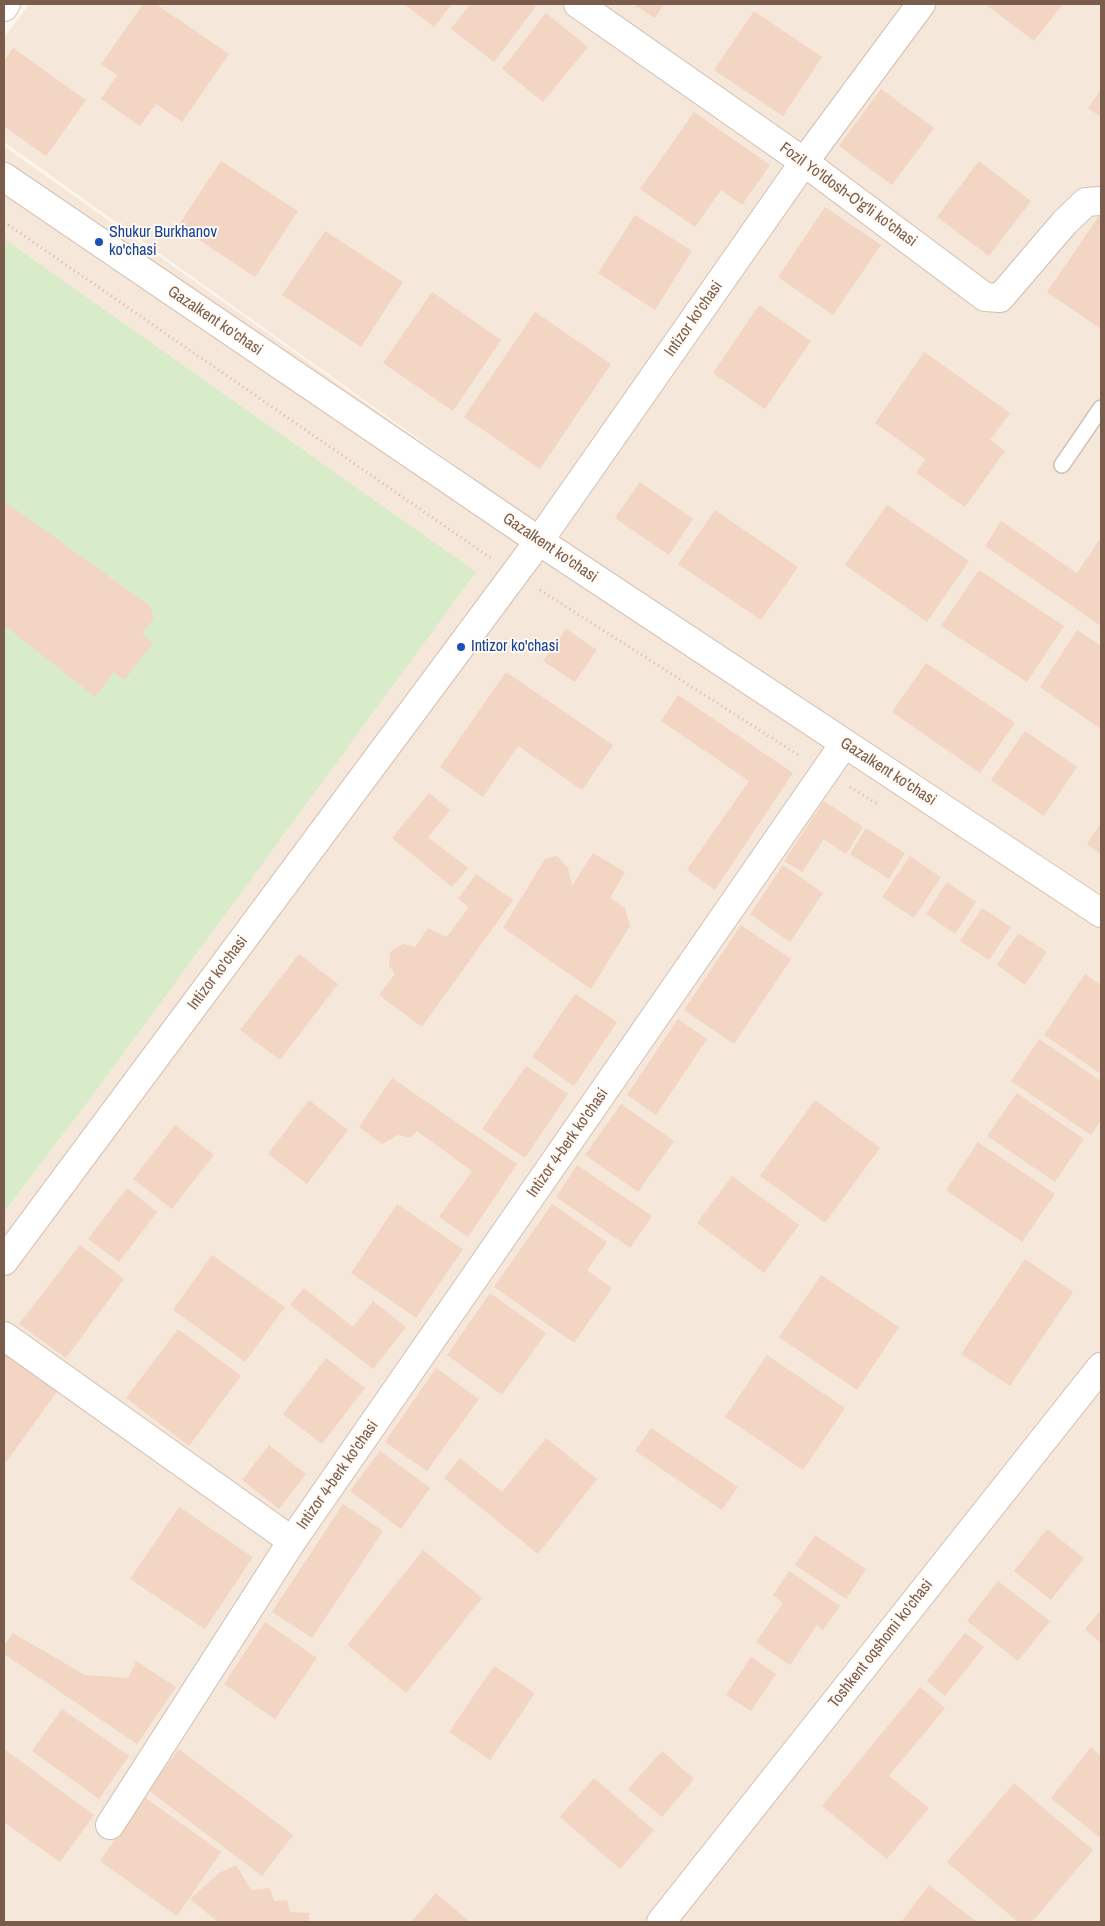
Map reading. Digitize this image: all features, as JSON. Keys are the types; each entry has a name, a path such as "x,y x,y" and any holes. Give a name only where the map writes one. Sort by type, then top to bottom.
{"street":[{"name":"Fozil Yo'ldosh-O'g'li ko'chasi","path":"578,4 804,162 985,296 1000,298 1065,222 1086,202 1101,201"},
{"name":"Intizor ko'chasi","path":"4,1261 539,541 804,162 921,4"},
{"name":"Gazalkent ko'chasi","path":"4,178 539,541 1101,912"},
{"name":"Intizor 4-berk ko'chasi","path":"110,1825 292,1541 844,744"},
{"name":"Intizor 4-berk ko'chasi","path":"4,1336 292,1541"},
{"name":"Toshkent oqshomi ko'chasi","path":"661,1922 1101,1367"}],"lane":[{"path":"1062,465 1101,408"}],"path":[{"path":"4,222 514,574 884,808"}],"shaded area":[{"path":"29,4 1101,4 1101,1922 4,1922 4,146 663,614 4,142 4,38"}],"green space":[{"path":"4,239 476,572 92,1096 4,1212"}],"building":[{"path":"143,4 156,4 229,54 182,122 156,104 140,126 101,99 117,75 101,64"},
{"path":"404,4 452,4 434,27"},
{"path":"470,4 533,4 536,6 494,62 451,29"},
{"path":"633,4 664,4 655,18"},
{"path":"985,4 1063,4 1034,41"},
{"path":"754,11 822,57 783,116 714,70"},
{"path":"546,13 588,47 543,102 502,69"},
{"path":"13,48 86,100 46,156 4,126 4,61"},
{"path":"881,89 934,128 892,185 839,146"},
{"path":"1101,89 1101,117 1088,108"},
{"path":"694,112 770,165 742,205 721,190 695,227 640,189"},
{"path":"221,161 298,211 255,277 178,226"},
{"path":"979,161 1031,201 989,256 937,217"},
{"path":"825,207 881,245 833,315 778,277"},
{"path":"1101,213 1101,329 1047,292"},
{"path":"635,215 692,251 655,310 598,273"},
{"path":"325,231 403,282 361,347 282,295"},
{"path":"432,292 501,340 453,411 383,363"},
{"path":"759,305 811,341 765,409 713,373"},
{"path":"535,312 611,364 540,469 464,417"},
{"path":"924,352 1010,413 990,440 1005,451 965,507 916,473 925,459 875,423"},
{"path":"640,482 693,519 669,555 615,518"},
{"path":"4,501 150,606 154,618 142,634 153,643 124,680 114,672 95,697 4,625"},
{"path":"887,505 969,561 927,622 845,565"},
{"path":"715,510 798,567 761,620 678,564"},
{"path":"1001,521 1077,573 1101,538 1101,626 985,546"},
{"path":"979,570 1064,626 1027,682 941,626"},
{"path":"566,629 597,650 575,682 543,661"},
{"path":"1077,630 1101,646 1101,729 1040,687"},
{"path":"926,663 1015,723 980,773 892,712"},
{"path":"506,672 613,745 582,790 518,746 483,797 440,767"},
{"path":"678,695 793,773 715,890 687,870 749,781 661,721"},
{"path":"1025,731 1077,767 1044,816 991,780"},
{"path":"429,793 450,810 428,837 468,868 452,887 392,838"},
{"path":"824,801 863,827 846,854 824,839 802,872 784,861"},
{"path":"1101,823 1101,854 1087,844"},
{"path":"866,828 905,853 889,879 850,854"},
{"path":"593,853 625,872 610,898 625,908 630,926 591,989 503,928 545,859 557,856 568,868 572,886"},
{"path":"910,856 941,877 914,918 882,897"},
{"path":"783,865 823,893 790,942 750,914"},
{"path":"476,874 513,900 422,1027 379,995 395,974 389,966 390,952 403,944 415,947 428,928 447,937 469,907 458,899"},
{"path":"947,882 976,902 955,934 926,914"},
{"path":"982,908 1011,927 989,960 960,941"},
{"path":"741,925 791,959 734,1044 684,1010"},
{"path":"1018,933 1047,952 1025,985 997,965"},
{"path":"299,954 338,984 280,1060 240,1030"},
{"path":"1085,974 1101,985 1101,1074 1044,1035"},
{"path":"575,994 617,1022 574,1086 532,1057"},
{"path":"678,1019 707,1039 656,1115 627,1095"},
{"path":"1039,1039 1101,1081 1101,1120 1091,1135 1011,1081"},
{"path":"526,1066 568,1094 525,1158 482,1129"},
{"path":"392,1078 517,1164 468,1237 439,1217 472,1171 417,1131 410,1138 398,1135 382,1144 359,1127"},
{"path":"1017,1093 1084,1139 1055,1182 987,1136"},
{"path":"309,1100 348,1130 307,1184 268,1154"},
{"path":"815,1100 880,1148 825,1223 760,1176"},
{"path":"621,1104 674,1141 638,1192 585,1155"},
{"path":"175,1125 214,1155 172,1209 133,1179"},
{"path":"978,1142 1055,1194 1022,1242 946,1190"},
{"path":"577,1165 652,1216 630,1248 556,1197"},
{"path":"732,1176 799,1225 764,1273 697,1223"},
{"path":"127,1188 157,1212 119,1262 88,1239"},
{"path":"397,1204 463,1249 416,1318 351,1273"},
{"path":"552,1204 607,1242 587,1270 612,1288 574,1343 494,1287"},
{"path":"80,1245 124,1279 66,1358 19,1324"},
{"path":"212,1255 285,1307 245,1362 173,1310"},
{"path":"1025,1259 1073,1292 1010,1386 961,1354"},
{"path":"821,1275 899,1327 857,1390 779,1337"},
{"path":"304,1288 353,1327 373,1301 406,1327 373,1369 290,1305"},
{"path":"490,1293 546,1333 502,1395 447,1355"},
{"path":"178,1329 241,1376 189,1446 126,1398"},
{"path":"4,1344 61,1386 4,1465"},
{"path":"767,1355 845,1408 803,1470 725,1417"},
{"path":"326,1358 365,1388 322,1444 283,1414"},
{"path":"436,1368 479,1399 427,1471 385,1442"},
{"path":"651,1428 738,1487 722,1510 635,1451"},
{"path":"546,1438 597,1479 538,1554 444,1478 460,1458 502,1492"},
{"path":"269,1445 306,1474 279,1509 242,1480"},
{"path":"380,1451 430,1488 401,1529 350,1491"},
{"path":"343,1504 383,1531 312,1638 272,1612"},
{"path":"179,1507 253,1557 205,1629 130,1579"},
{"path":"1047,1529 1084,1558 1051,1600 1014,1571"},
{"path":"815,1535 866,1569 846,1599 795,1565"},
{"path":"423,1550 482,1598 406,1693 347,1645"},
{"path":"789,1571 840,1606 823,1630 817,1625 790,1665 756,1642 783,1603 773,1595"},
{"path":"998,1581 1050,1621 1018,1661 967,1621"},
{"path":"1101,1610 1101,1643 1085,1629"},
{"path":"265,1622 317,1658 275,1719 224,1684"},
{"path":"13,1633 85,1675 128,1678 136,1661 176,1687 137,1744 4,1654 4,1646"},
{"path":"965,1633 984,1647 945,1696 927,1681"},
{"path":"751,1657 776,1674 751,1711 726,1695"},
{"path":"494,1666 535,1693 490,1760 449,1732"},
{"path":"920,1687 945,1708 889,1776 929,1808 887,1859 822,1806"},
{"path":"62,1709 129,1756 99,1799 32,1751"},
{"path":"1091,1747 1101,1756 1101,1834 1099,1837 1051,1798"},
{"path":"4,1749 94,1815 60,1862 4,1822"},
{"path":"179,1749 293,1835 262,1876 148,1790"},
{"path":"662,1751 694,1779 662,1817 628,1789"},
{"path":"594,1778 654,1830 620,1869 560,1817"},
{"path":"1014,1783 1093,1850 1032,1922 1018,1922 947,1862"},
{"path":"144,1797 221,1852 177,1916 100,1861"},
{"path":"236,1865 251,1890 270,1888 274,1901 287,1900 290,1912 309,1913 309,1922 218,1922 190,1899 219,1873"},
{"path":"929,1885 977,1922 901,1922"},
{"path":"436,1893 470,1922 411,1922"}],"place":[{"name":"Shukur Burkhanov ko'chasi","path":"99,242"},
{"name":"Intizor ko'chasi","path":"461,647"}]}
